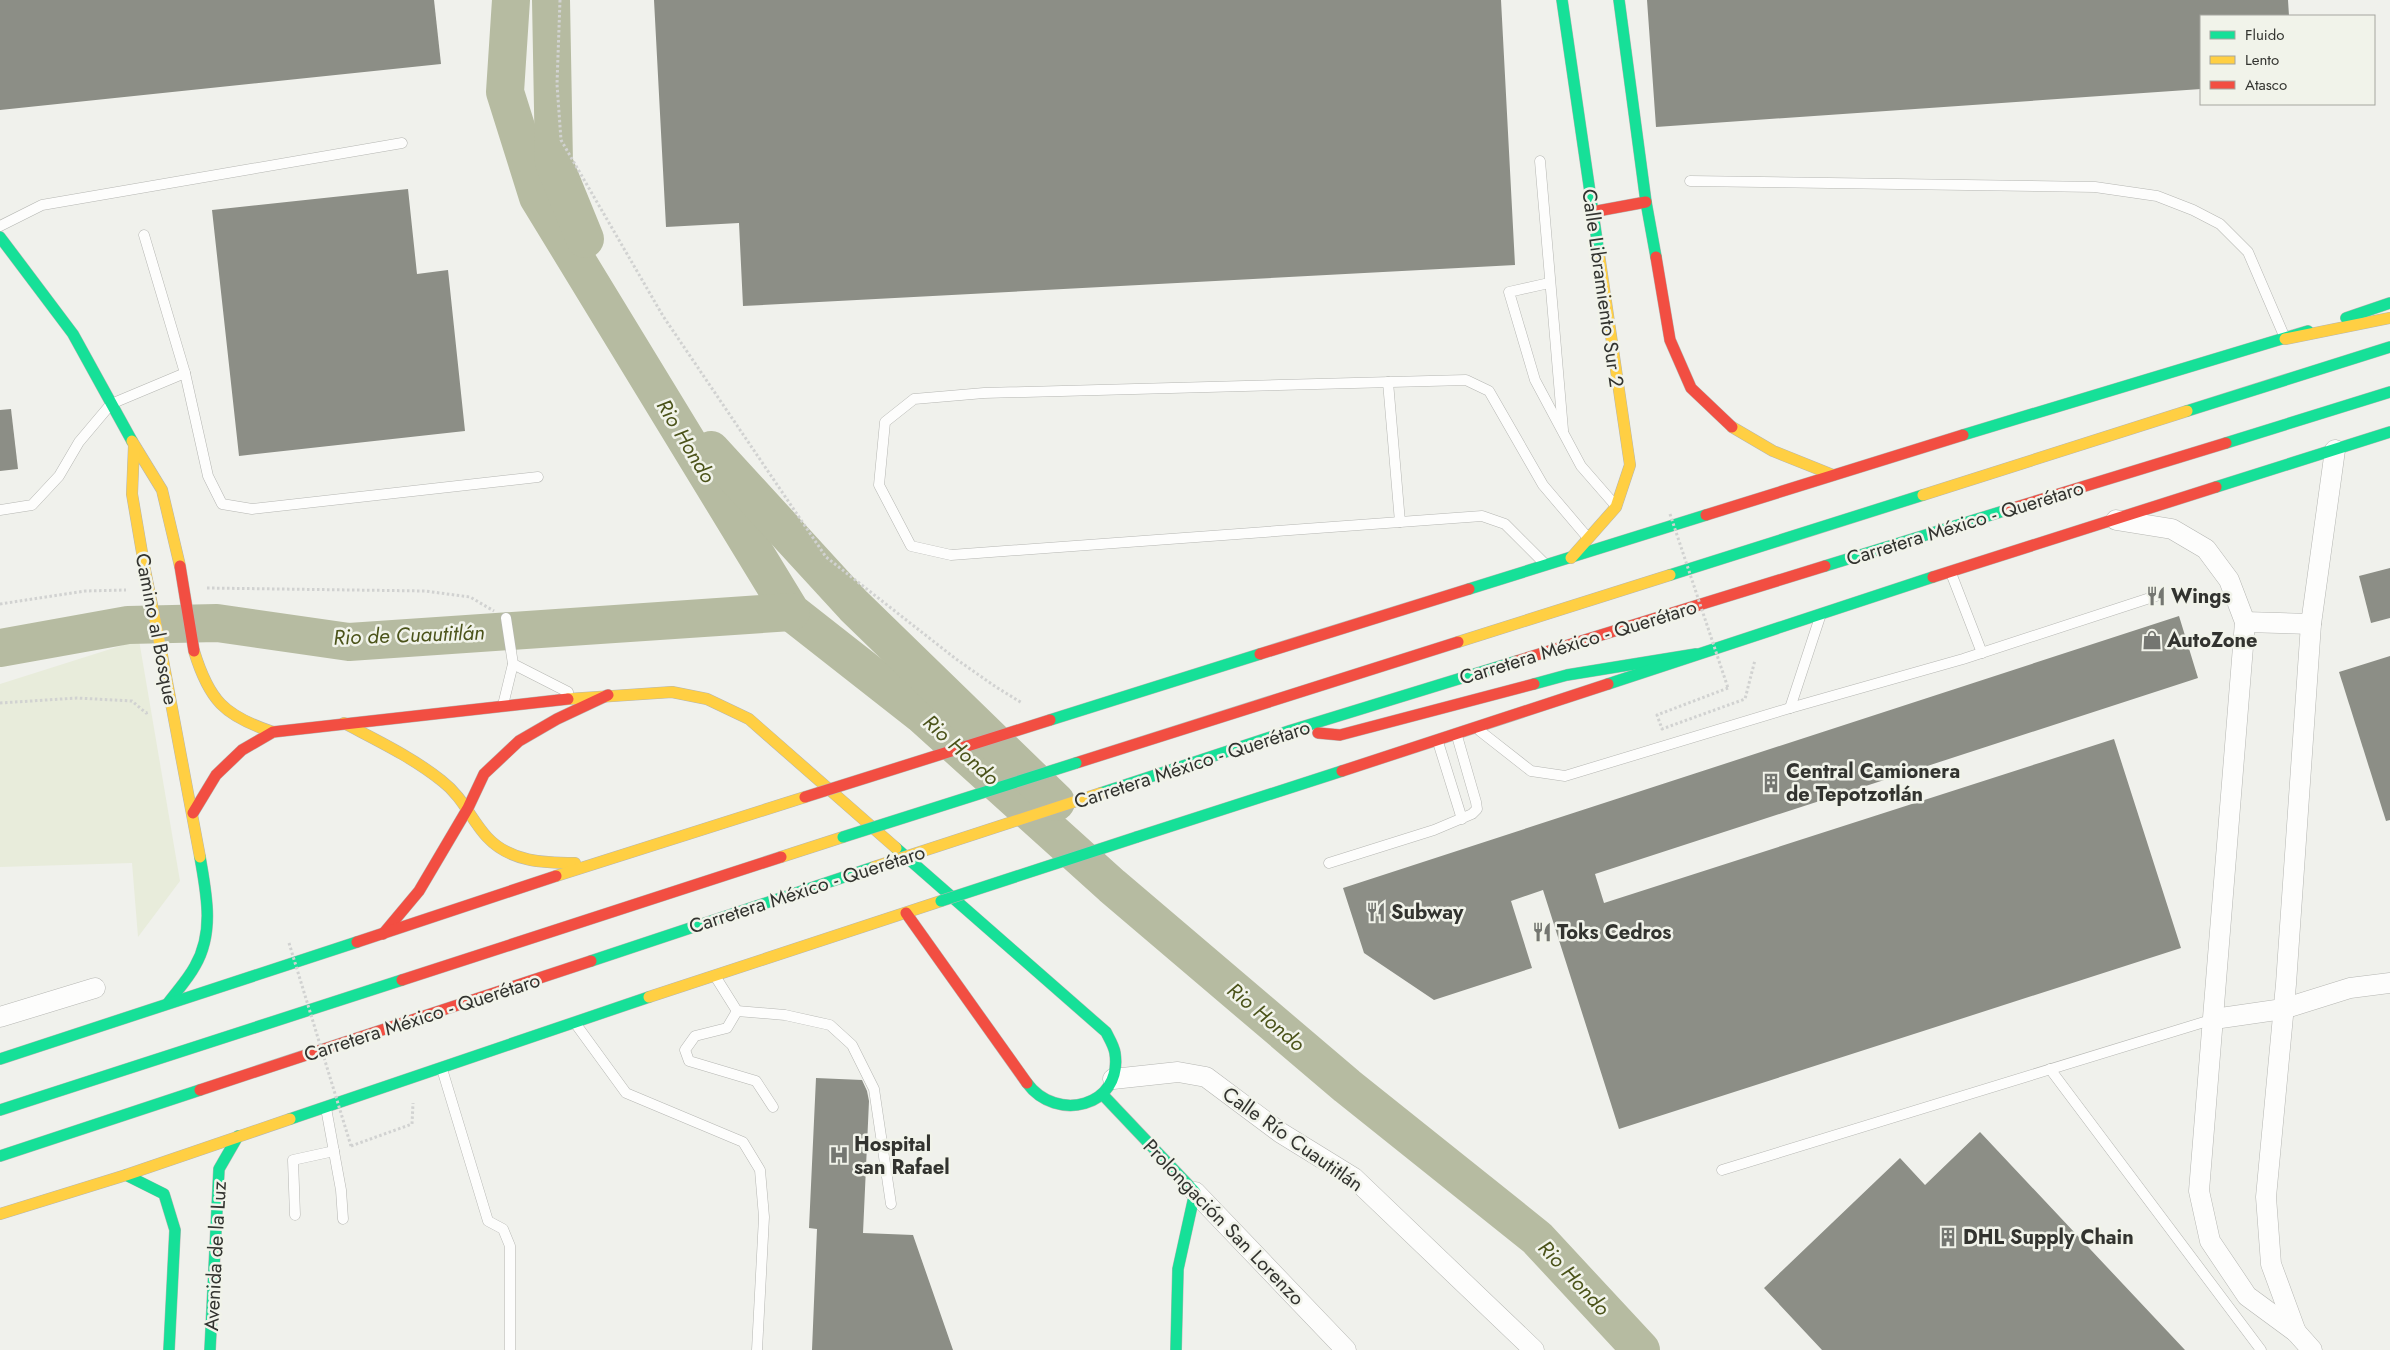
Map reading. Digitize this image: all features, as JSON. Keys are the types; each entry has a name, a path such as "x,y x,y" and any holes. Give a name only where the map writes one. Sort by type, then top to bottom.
{"main road":[{"name":"Calle Libramiento Sur 2","path":"1562,0 1630,465 1616,507 1571,558"},
{"path":"1619,0 1646,202 1670,340 1690,388 1726,424 1773,451 1833,475"},
{"path":"1592,212 1646,202"},
{"name":"Camino al Bosque","path":"0,237 73,334 134,445 162,490 180,566 194,651 203,683 224,710 244,723 273,732"},
{"path":"0,1059 597,863 805,797 1833,475 2285,339 2390,303"},
{"path":"2285,339 2390,318"},
{"name":"Carretera México - Querétaro","path":"0,1110 843,837 2390,346"},
{"name":"Carretera México - Querétaro","path":"0,1156 1289,731 2390,392"},
{"path":"0,1214 126,1175 714,975 1457,735 1821,613 2390,432"},
{"name":"Camino al Bosque","path":"134,445 132,494 145,570 193,812 208,903 206,936 196,965 168,1003"},
{"path":"1289,731 1340,735 1567,675 1696,654"},
{"path":"193,812 216,775 242,750 273,732 608,695 672,692 707,699 749,718 1106,1032 1115,1053 1108,1087 1078,1106 1056,1105 1035,1094 906,913"},
{"path":"383,934 418,891 468,808 484,774 520,741 557,719 608,695"},
{"path":"344,723 408,756 444,782 468,808 487,837 510,854 541,863 597,863"},
{"path":"0,1047 30,1050"},
{"name":"Prolongación San Lorenzo","path":"1108,1087 1195,1192"},
{"name":"Avenida de la Luz","path":"210,1350 219,1169 238,1136"},
{"name":"Avenida de la Luz","path":"126,1175 164,1194 175,1230 169,1350"},
{"path":"1176,1350 1178,1269 1195,1192"}],"street":[{"path":"2296,1332 2271,1264 2266,1197 2283,1009 2311,624 2334,450"},
{"path":"2112,519 2172,529 2206,550 2229,580 2245,622 2199,1191 2210,1241 2247,1296 2296,1332 2312,1350"},
{"path":"2245,622 2311,624"},
{"path":"2214,1019 2283,1009 2350,988 2390,983"},
{"path":"0,1016 95,988"},
{"name":"Calle Río Cuautitlán","path":"1108,1087 1178,1072 1206,1077 1281,1133 1354,1178 1534,1350"},
{"name":"Prolongación San Lorenzo","path":"1195,1192 1346,1350"}],"lane":[{"path":"0,226 42,205 402,143"},
{"path":"1540,161 1549,283 1564,436"},
{"path":"1690,181 2095,187 2157,196 2220,224 2248,252 2285,339"},
{"path":"144,235 185,373 208,476 222,504 252,509 538,476"},
{"path":"1549,283 1509,292 1535,380 1581,466 1616,507"},
{"path":"0,510 32,505 59,476 79,442 111,404 185,373"},
{"path":"1546,566 1505,524 1482,516 951,555 911,546 879,485 885,422 914,400 984,393 1466,380 1489,391 1543,486 1588,538"},
{"path":"1388,382 1400,522"},
{"path":"1951,572 1982,653"},
{"path":"1477,728 1531,771 1566,776 1790,708 1982,653 2156,596"},
{"path":"1790,708 1821,613"},
{"path":"503,706 513,664 506,618"},
{"path":"513,664 580,698"},
{"path":"1329,863 1462,819 1476,809 1476,802 1457,735"},
{"path":"1437,741 1462,819"},
{"path":"714,975 736,1011"},
{"path":"736,1011 727,1028 695,1036 685,1050 689,1060 756,1081 773,1107"},
{"path":"736,1011 785,1015 830,1025 852,1045 874,1089 891,1204"},
{"path":"1722,1170 2214,1019"},
{"path":"574,1023 626,1093 743,1142 760,1170 764,1217 758,1350"},
{"path":"442,1068 488,1221 503,1230 510,1246 510,1350"},
{"path":"2050,1069 2261,1350"},
{"path":"326,1107 341,1190 343,1219"},
{"path":"295,1215 293,1160 334,1151"}],"path":[{"path":"560,0 557,84 561,140 664,316 826,557 988,682 1050,720"},
{"path":"1670,514 1728,688 1656,715 1662,729 1745,699 1762,633"},
{"path":"205,588 425,591 470,597 506,618"},
{"path":"0,604 85,591 127,590 128,600"},
{"path":"0,703 95,699 132,701 146,713 150,709"},
{"path":"288,943 351,1146 412,1124"}],"green space":[{"path":"139,640 180,881 138,937 132,863 0,867 0,684"}],"building":[{"path":"0,0 434,0 441,64 0,110"},
{"path":"654,0 1501,0 1515,265 743,306 739,223 666,227"},
{"path":"1647,0 2288,0 2289,15 2200,15 2200,89 1656,127"},
{"path":"408,189 417,274 448,270 465,431 239,456 212,210"},
{"path":"11,409 18,469 0,471 0,410"},
{"path":"2390,568 2390,618 2371,623 2359,576"},
{"path":"2179,616 2198,678 1595,874 1604,903 2114,739 2181,948 1619,1129 1543,890 1511,901 1532,968 1434,1000 1364,953 1343,888"},
{"path":"2390,656 2390,820 2386,821 2339,672"},
{"path":"816,1078 862,1080 869,1101 863,1233 913,1235 953,1350 812,1350 817,1229 809,1228"},
{"name":"DHL Supply Chain","path":"1980,1132 2185,1350 1822,1350 1764,1288 1900,1158 1925,1185"}],"waterway":[{"name":"Rio Hondo","path":"511,0 505,92 538,197 791,612 921,714 1112,886 1347,1086 1537,1238 1641,1350"},
{"path":"551,0 554,163 585,239"},
{"path":"711,450 854,606 1056,802"},
{"name":"Rio de Cuautitlán","path":"0,648 128,625 217,623 349,642 791,612"}],"traffic: fast":[{"path":"1562,0 1599,254"},
{"path":"1619,0 1646,202 1656,257"},
{"path":"0,237 73,334 132,441"},
{"path":"2346,318 2390,303"},
{"path":"1963,435 2308,331"},
{"path":"2187,411 2390,347"},
{"path":"2226,443 2390,392"},
{"path":"2216,487 2390,432"},
{"path":"1670,575 1923,495"},
{"path":"1825,566 2010,509"},
{"path":"1469,589 1706,515"},
{"path":"1608,684 1933,577"},
{"path":"1050,720 1260,654"},
{"path":"1534,684 1567,675 1696,654"},
{"path":"1101,793 1289,731 1517,661"},
{"path":"843,837 1076,763"},
{"path":"1137,837 1342,771"},
{"path":"941,901 1137,837"},
{"path":"896,848 1106,1032 1115,1053 1115,1071 1109,1086 1098,1097 1085,1103 1070,1105 1054,1103 1039,1095 1027,1083"},
{"path":"168,1003 192,971 205,940 207,912 205,884 200,857"},
{"path":"591,961 874,867"},
{"path":"0,1059 357,942"},
{"path":"0,1110 402,980"},
{"path":"290,1119 649,997"},
{"path":"0,1156 200,1090"},
{"path":"1103,1095 1195,1192 1178,1269 1176,1350"},
{"path":"210,1350 219,1169 238,1136"},
{"path":"126,1175 164,1194 175,1230 169,1350"}],"traffic: slow":[{"path":"1571,558 1616,507 1630,465 1599,254"},
{"path":"2285,339 2390,318"},
{"path":"1923,495 2187,411"},
{"path":"1732,427 1773,451 1833,475"},
{"path":"132,441 162,490 180,566"},
{"path":"134,445 132,494 145,570"},
{"path":"145,570 162,655"},
{"path":"1458,642 1670,575"},
{"path":"194,651 206,682 221,704 242,719 273,732"},
{"path":"162,655 200,857"},
{"path":"568,699 672,692 707,699 749,719 896,848"},
{"path":"344,723 431,772 456,794 487,837 506,852 540,861 575,863"},
{"path":"874,867 1101,793"},
{"path":"556,876 805,797"},
{"path":"781,857 843,837"},
{"path":"649,997 941,901"},
{"path":"0,1214 126,1175 290,1119"}],"traffic: jam":[{"path":"1592,212 1646,202"},
{"path":"1656,257 1670,340 1691,388 1732,427"},
{"path":"1706,515 1963,435"},
{"path":"2010,509 2226,443"},
{"path":"1933,577 2216,487"},
{"path":"180,566 194,651"},
{"path":"1517,661 1825,566"},
{"path":"1260,654 1469,589"},
{"path":"1076,763 1458,642"},
{"path":"1318,733 1340,735 1534,684"},
{"path":"1342,771 1608,684"},
{"path":"383,934 419,891 468,808 484,774 519,741 557,719 608,695"},
{"path":"193,813 216,775 242,750 273,732 568,699"},
{"path":"805,797 1050,720"},
{"path":"402,980 781,857"},
{"path":"357,942 556,876"},
{"path":"906,913 1027,1083"},
{"path":"200,1090 591,961"}],"place":[{"name":"Wings","path":"2156,596"},
{"name":"AutoZone","path":"2152,640"},
{"name":"Central Camionera de Tepotzotlán","path":"1771,783"},
{"name":"Subway","path":"1376,912"},
{"name":"Toks Cedros","path":"1542,932"},
{"name":"Hospital san Rafael","path":"839,1155"},
{"name":"DHL Supply Chain","path":"1948,1237"}]}
